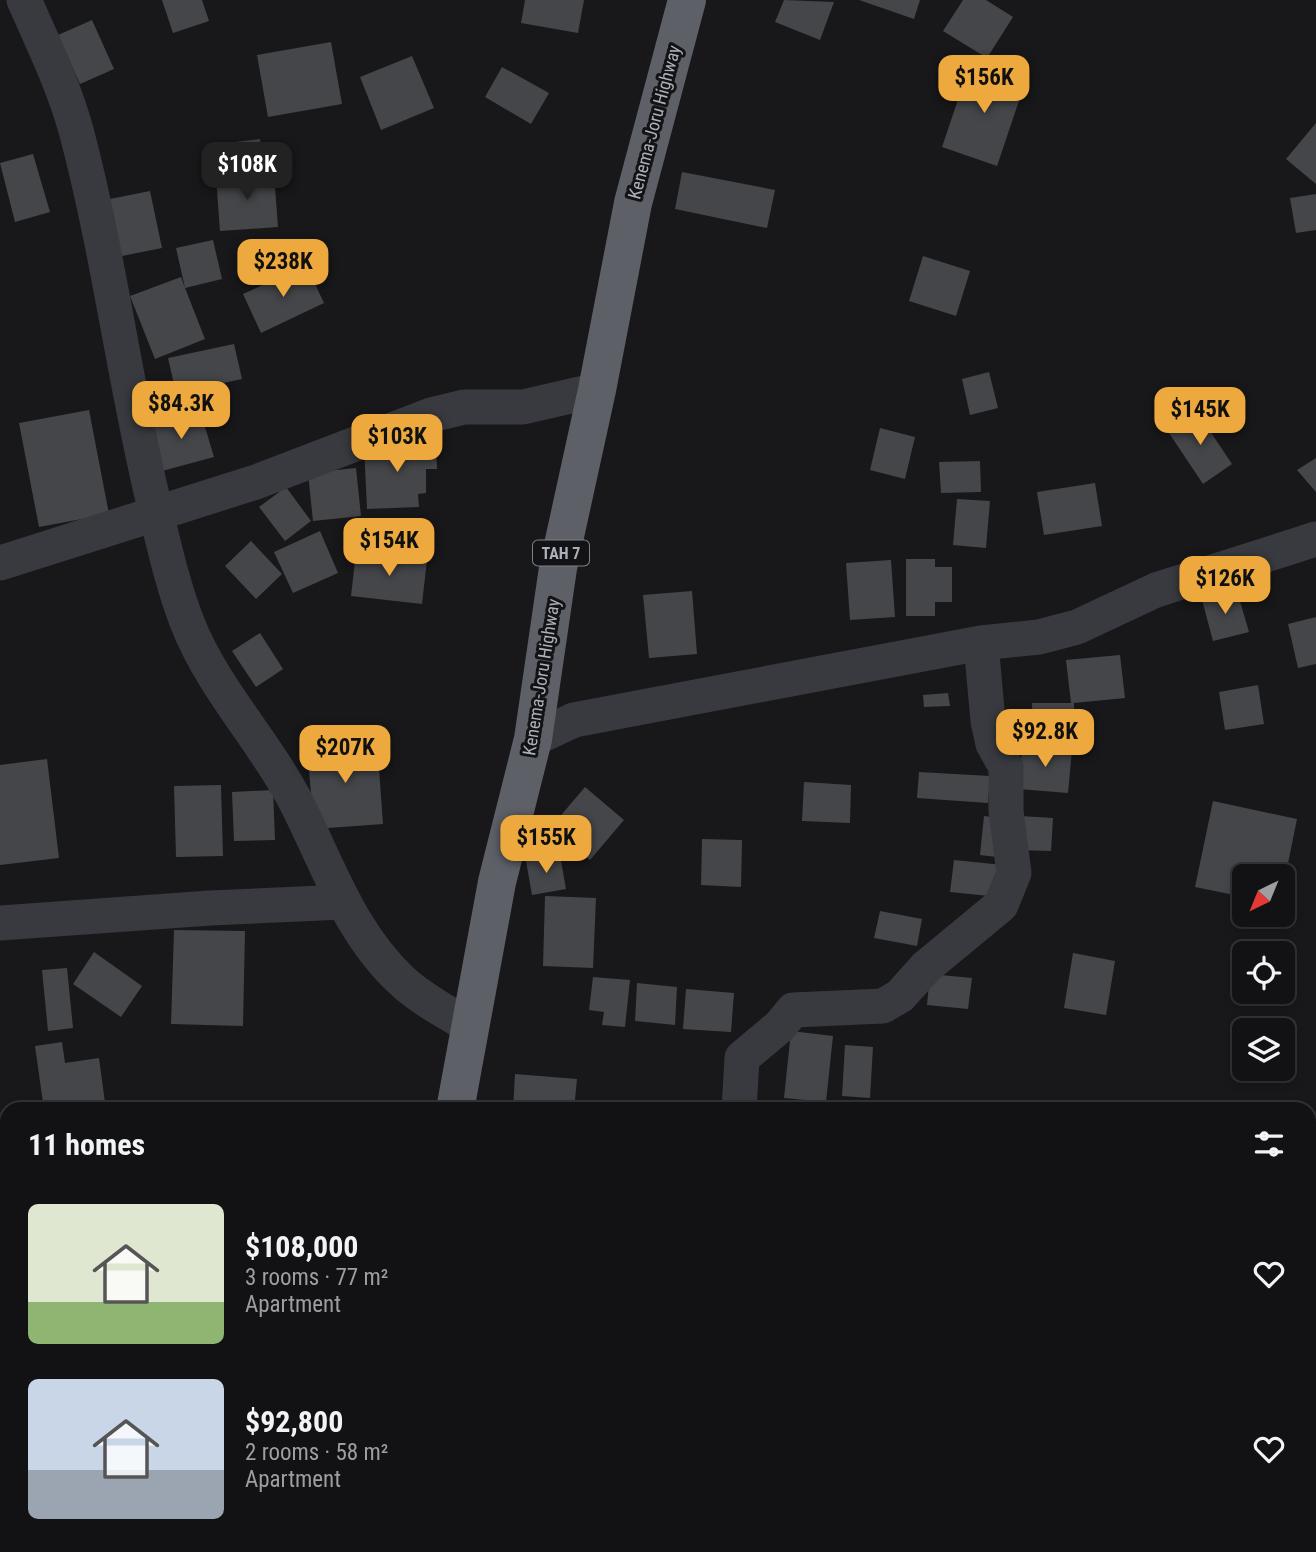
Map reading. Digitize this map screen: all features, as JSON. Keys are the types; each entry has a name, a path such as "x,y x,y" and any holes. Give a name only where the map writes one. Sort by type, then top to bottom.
{"highway":[{"name":"Kenema-Joru Highway","path":"456,1102 497,882 533,739 558,568 597,390 633,202 687,0"}],"street":[{"path":"24,0 76,130 99,223 141,450 187,623 210,670 265,747 297,804 344,902 370,945 402,982 469,1026"},
{"path":"0,563 256,482 431,415 464,407 523,407 597,390"},
{"path":"533,739 574,720 981,643 1039,637 1076,627 1156,590 1316,538"},
{"path":"740,1102 743,1058 780,1026 793,1010 883,1006 900,996 926,968 1001,905 1014,873 1006,811 1006,767 993,744 988,721 981,643"},
{"path":"0,923 210,908 344,902"}],"building":[{"path":"162,0 202,0 209,21 173,33"},
{"path":"525,0 584,0 578,33 521,23"},
{"path":"784,0 834,2 820,40 775,22"},
{"path":"859,0 920,0 914,19"},
{"path":"963,0 986,0 1013,17 987,58 943,31"},
{"path":"92,20 114,69 80,84 58,35"},
{"path":"331,42 342,104 268,117 257,55"},
{"path":"412,56 434,108 381,130 360,77"},
{"path":"970,64 1025,83 997,166 942,147"},
{"path":"502,67 549,93 531,124 485,97"},
{"path":"1316,123 1316,184 1286,159"},
{"path":"260,139 264,165 231,170 227,143"},
{"path":"33,154 50,212 15,222 0,163"},
{"path":"682,172 775,190 767,228 675,209"},
{"path":"274,174 278,227 220,231 216,177"},
{"path":"150,191 162,248 117,257 105,200"},
{"path":"1316,194 1316,230 1296,233 1290,198"},
{"path":"213,240 222,279 185,288 176,248"},
{"path":"923,256 970,271 956,316 909,301"},
{"path":"306,265 324,303 261,333 243,294"},
{"path":"181,277 205,339 155,359 130,296"},
{"path":"234,344 242,379 176,393 168,358"},
{"path":"989,372 998,408 970,415 962,379"},
{"path":"89,410 109,514 39,527 19,423"},
{"path":"200,410 214,457 162,471 149,425"},
{"path":"1196,410 1232,464 1203,484 1167,430"},
{"path":"880,428 915,437 905,479 870,470"},
{"path":"436,444 437,469 426,469 426,493 418,494 419,507 367,509 364,446"},
{"path":"1316,458 1316,492 1297,470"},
{"path":"980,461 981,492 941,493 939,462"},
{"path":"356,468 361,516 313,521 308,473"},
{"path":"1095,483 1102,526 1044,535 1037,492"},
{"path":"286,487 311,521 285,541 259,507"},
{"path":"957,499 990,501 986,548 953,545"},
{"path":"320,531 338,573 293,593 274,552"},
{"path":"251,541 282,574 256,599 225,566"},
{"path":"356,552 427,560 422,604 351,596"},
{"path":"906,559 935,559 935,567 952,567 952,602 935,602 935,616 906,616"},
{"path":"891,560 895,617 850,620 846,563"},
{"path":"692,591 697,654 649,658 643,595"},
{"path":"1237,591 1249,632 1213,641 1202,600"},
{"path":"1316,617 1316,664 1298,668 1288,624"},
{"path":"260,633 283,669 256,687 232,651"},
{"path":"1120,655 1125,698 1074,703 1075,742 1033,742 1032,703 1071,703 1066,660"},
{"path":"1258,685 1264,724 1225,730 1219,692"},
{"path":"948,693 950,706 924,707 923,695"},
{"path":"377,741 383,824 314,829 307,746"},
{"path":"1022,746 1072,750 1068,793 1019,789"},
{"path":"47,759 59,858 0,865 0,765"},
{"path":"919,772 990,776 988,803 917,798"},
{"path":"804,782 851,785 850,823 802,821"},
{"path":"221,785 223,856 176,857 174,786"},
{"path":"585,787 624,820 590,860 551,827"},
{"path":"273,790 275,840 234,841 232,792"},
{"path":"1213,801 1297,819 1288,864 1232,864 1232,895 1195,887"},
{"path":"984,816 1001,818 997,857 980,855"},
{"path":"1020,816 1053,818 1051,851 1018,850"},
{"path":"702,839 742,840 741,887 701,885"},
{"path":"560,855 566,889 532,895 526,861"},
{"path":"954,860 1003,865 999,897 950,892"},
{"path":"545,896 596,898 593,968 543,966"},
{"path":"880,911 922,919 917,946 874,938"},
{"path":"174,930 245,931 243,1026 171,1024"},
{"path":"94,952 142,986 121,1017 73,984"},
{"path":"1073,953 1115,961 1106,1015 1064,1008"},
{"path":"67,968 73,1028 48,1031 42,970"},
{"path":"930,974 972,978 968,1009 927,1005"},
{"path":"593,977 630,980 625,1027 602,1025 604,1012 589,1010"},
{"path":"637,983 677,987 675,1025 635,1021"},
{"path":"686,989 734,993 731,1032 683,1029"},
{"path":"791,1031 833,1036 826,1102 784,1098"},
{"path":"62,1042 65,1063 99,1058 105,1102 43,1102 35,1046"},
{"path":"845,1045 873,1047 870,1098 842,1096"},
{"path":"515,1074 577,1079 575,1102 513,1102"}]}
